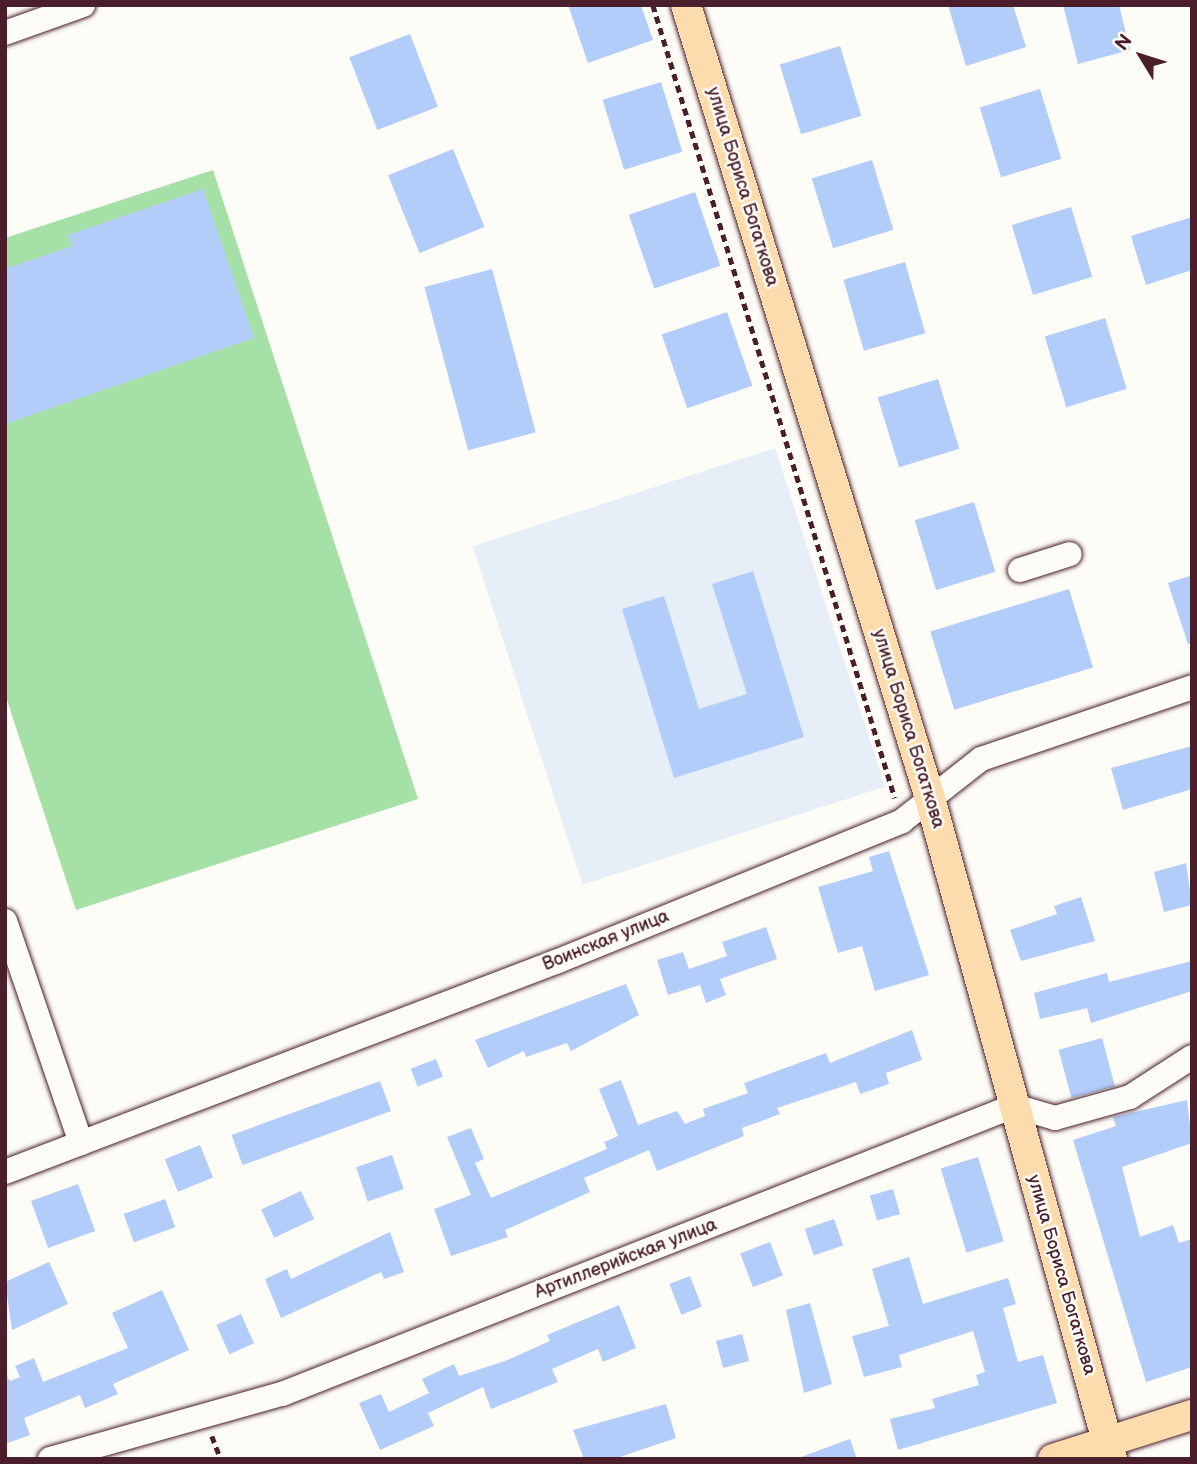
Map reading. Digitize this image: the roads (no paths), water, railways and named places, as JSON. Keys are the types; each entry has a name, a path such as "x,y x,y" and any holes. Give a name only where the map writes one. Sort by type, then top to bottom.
{"main road":[{"name":"улица Бориса Богаткова","path":"686,5 930,798 1109,1450"},
{"path":"1053,1459 1109,1450 1192,1415"}],"street":[{"path":"5,33 83,5"},
{"path":"1020,570 1070,554"},
{"name":"Воинская улица","path":"5,1172 558,961 902,821 981,759 1192,687"},
{"path":"5,920 81,1143"},
{"path":"1014,1107 1055,1118 1080,1111 1129,1097 1192,1057"},
{"name":"Артиллерийская улица","path":"50,1459 282,1394 1014,1107"}]}
